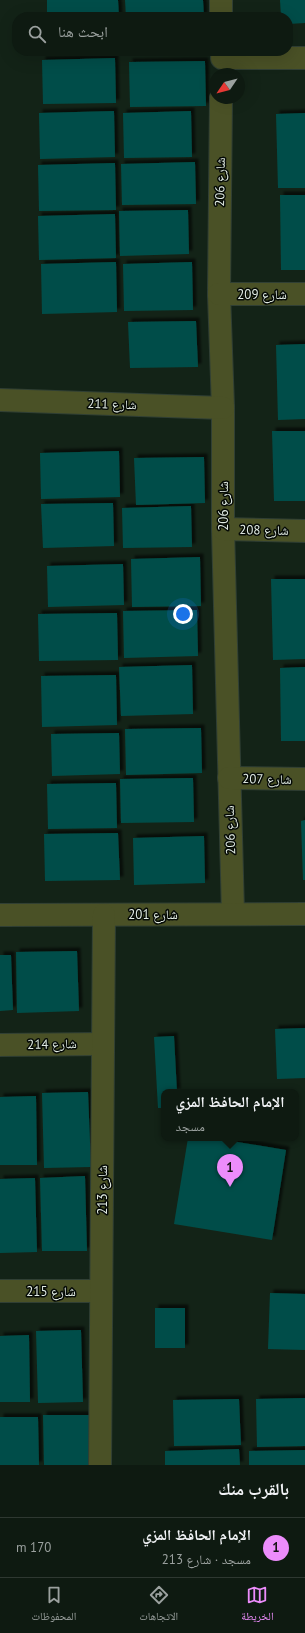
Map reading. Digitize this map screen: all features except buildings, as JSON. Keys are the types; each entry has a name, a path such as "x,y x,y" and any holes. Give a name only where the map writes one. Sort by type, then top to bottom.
{"street":[{"path":"221,0 221,12"},
{"path":"222,61 305,58"},
{"name":"شارع 206","path":"221,104 219,294 223,408 223,529 232,914"},
{"name":"شارع 209","path":"219,294 305,294"},
{"name":"شارع 211","path":"0,400 223,408"},
{"name":"شارع 208","path":"223,529 305,531"},
{"name":"شارع 207","path":"229,778 305,779"},
{"name":"شارع 201","path":"0,915 305,914"},
{"name":"شارع 213","path":"100,1465 104,915"},
{"name":"شارع 214","path":"0,1045 103,1044"},
{"name":"شارع 215","path":"0,1291 101,1290"}],"place":[{"name":"الإمام الحافظ المزي","path":"230,1187"}]}
